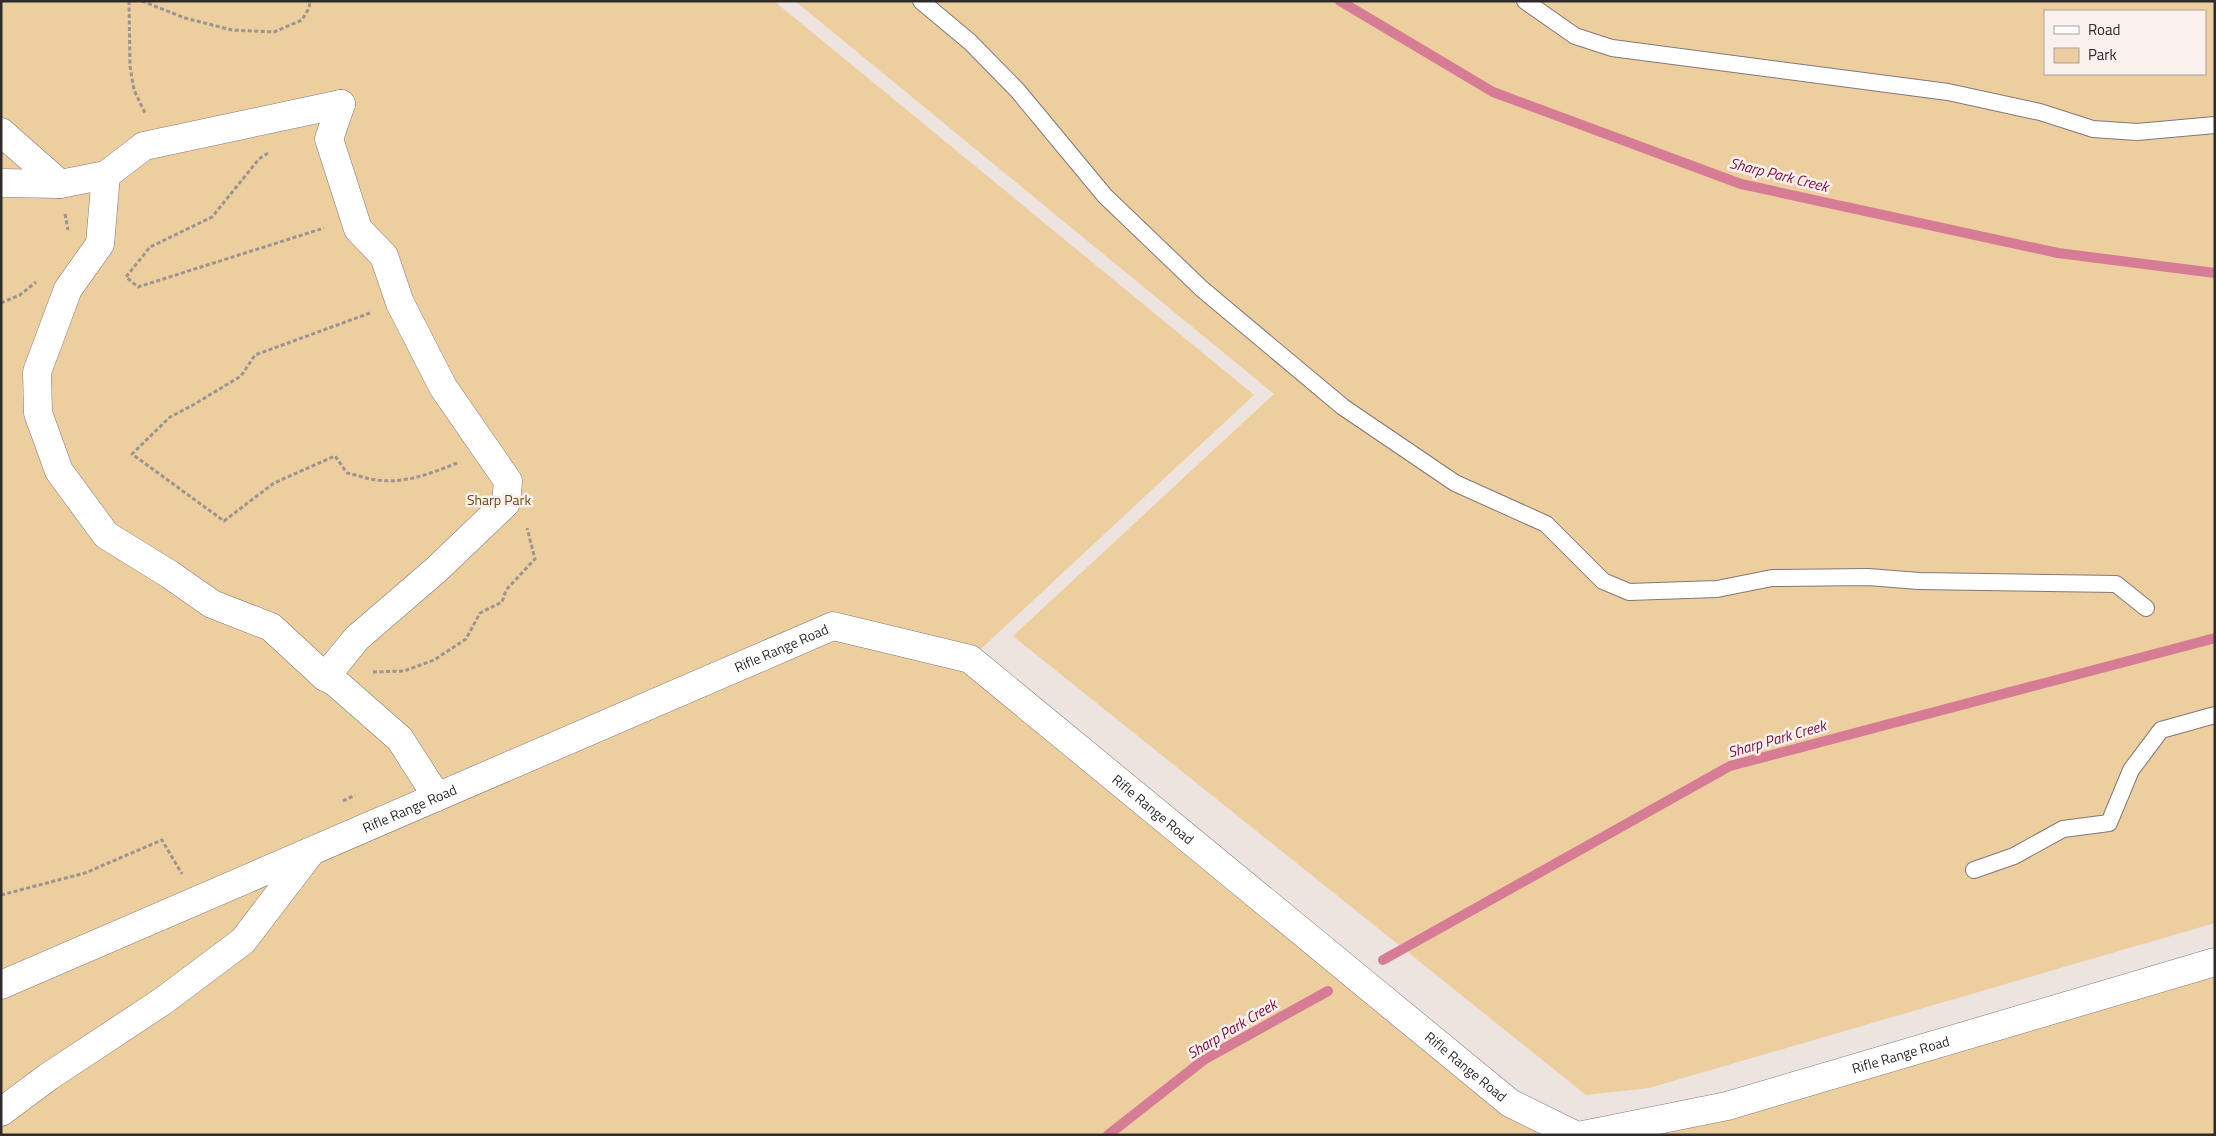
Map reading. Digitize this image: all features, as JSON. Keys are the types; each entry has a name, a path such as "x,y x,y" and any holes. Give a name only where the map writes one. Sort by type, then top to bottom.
{"street":[{"path":"1,183 60,184 106,175 144,146 341,104 329,139 358,229 384,256 400,304 443,386 508,480 506,503 436,570 357,638 330,680"},
{"path":"1,132 60,184"},
{"path":"106,175 100,244 68,289 37,372 38,413 59,471 106,535 169,574 212,604 271,627 400,739 436,797"},
{"name":"Rifle Range Road","path":"1,986 833,626 970,659 1510,1103 1575,1135"},
{"path":"1,1112 48,1077 163,1001 243,941 312,851"},
{"name":"Rifle Range Road","path":"1582,1135 1727,1106 2215,962"}],"lane":[{"path":"921,1 970,42 1018,91 1105,196 1202,289 1343,407 1455,483 1546,524 1602,581 1629,592 1717,589 1772,578 1868,577 1919,581 2116,584 2146,608"},
{"path":"1524,1 1575,36 1612,48 1948,92 2040,112 2093,129 2137,132 2215,125"},
{"path":"1974,870 2014,856 2063,829 2109,823 2131,770 2161,730 2215,715"}],"path":[{"path":"129,1 130,66 134,90 146,114 144,146"},
{"path":"142,1 185,18 232,30 274,32 302,20 309,8 310,1"},
{"path":"274,149 259,159 212,217 150,246 126,277 138,287 338,224 358,229"},
{"path":"60,184 69,238"},
{"path":"1,303 20,294 40,278"},
{"path":"400,304 357,317 254,355 242,376 170,417 132,454 224,521 274,483 335,456 347,473 377,480 402,480 428,475 464,460"},
{"path":"330,680 359,669 377,673 404,671 434,660 466,639 480,613 502,602 506,590 536,558 527,528 506,503"},
{"path":"340,805 345,799 359,794"},
{"path":"1,895 85,873 162,840 187,881"}],"green space":[{"name":"Sharp Park","path":"1,1 774,1 1254,395 970,659 1480,1077 1575,1135 1,1135"},
{"path":"795,1 2215,1 2215,923 1649,1088 1586,1095 1013,636 1274,394"},
{"path":"2215,962 2215,1135 1583,1135"}],"waterway":[{"name":"Sharp Park Creek","path":"1340,1 1493,92 1741,184 2058,253 2215,273"},
{"name":"Sharp Park Creek","path":"1383,960 1730,766 2215,638"},
{"name":"Sharp Park Creek","path":"1108,1135 1205,1059 1328,991"}]}
